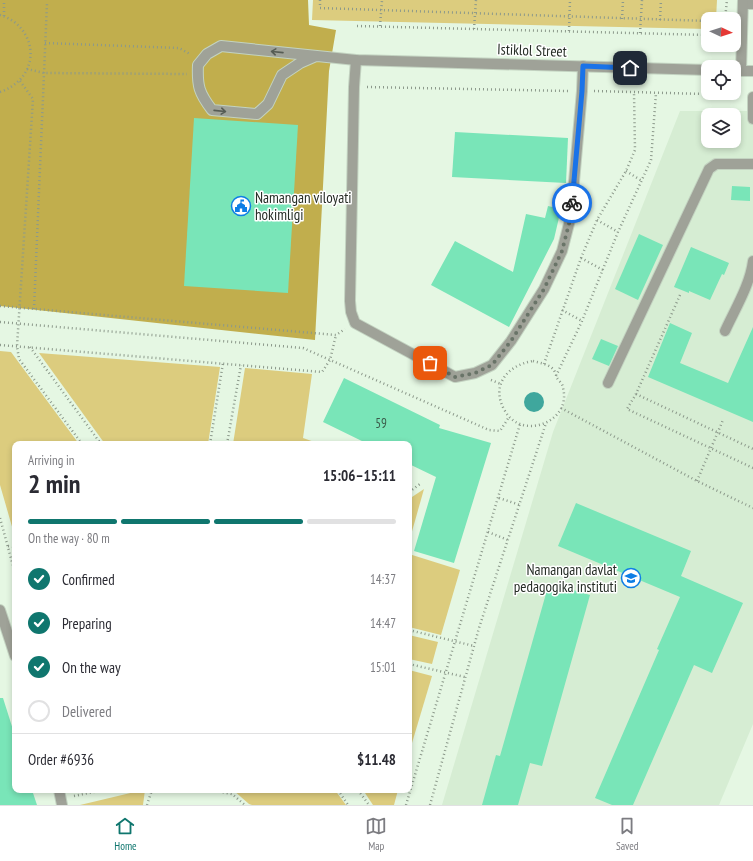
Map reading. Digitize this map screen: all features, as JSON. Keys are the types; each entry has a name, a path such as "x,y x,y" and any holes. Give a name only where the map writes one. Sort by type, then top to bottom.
{"street":[{"path":"739,60 746,3"},
{"name":"Istiklol Street","path":"316,56 300,63 282,75 268,104 257,114 212,110 205,100 198,83 198,65 207,54 221,46 356,60 701,70"},
{"path":"356,60 354,87 351,312 355,323 455,377 475,373 492,365 511,341 544,289 562,251 571,216 583,66"},
{"path":"741,71 753,71"},
{"path":"749,96 753,119"},
{"path":"608,383 709,169 716,164 753,164"},
{"path":"725,331 746,285 753,261"},
{"path":"0,610 12,647"},
{"path":"60,793 62,805"}],"path":[{"path":"4,0 4,16"},
{"path":"320,0 320,8 701,21"},
{"path":"380,26 382,0"},
{"path":"474,29 476,0"},
{"path":"569,32 570,0"},
{"path":"622,19 623,0"},
{"path":"640,33 642,0"},
{"path":"660,20 661,0"},
{"path":"726,12 727,0"},
{"path":"34,308 47,3"},
{"path":"0,15 16,22 24,32 29,43 30,56 27,69 20,81 10,89 0,92"},
{"path":"358,26 701,35"},
{"path":"45,43 179,48 192,55"},
{"path":"27,69 44,72 188,74 189,68"},
{"path":"20,81 33,98 17,346 19,359 80,441"},
{"path":"354,87 634,92 749,96"},
{"path":"544,364 581,258 597,220 626,171 635,150 634,92"},
{"path":"556,376 582,322 618,232 651,160 656,93"},
{"path":"626,171 642,181"},
{"path":"597,220 618,232"},
{"path":"581,258 603,270"},
{"path":"680,295 636,394 627,409 753,468"},
{"path":"0,306 336,335 355,323"},
{"path":"562,310 582,322"},
{"path":"0,322 302,348 489,430 500,432 509,417"},
{"path":"0,344 322,372 330,360 336,335"},
{"path":"29,347 99,441"},
{"path":"533,361 544,364 553,369 556,376 563,387 564,398 561,408 555,417 546,423 536,426 525,426 515,422 509,417 502,406 500,395 501,384 513,367 533,361"},
{"path":"210,441 223,363"},
{"path":"228,441 241,365"},
{"path":"636,394 753,449"},
{"path":"561,408 697,481 753,508"},
{"path":"697,481 723,420"},
{"path":"430,805 474,646 546,423"},
{"path":"412,785 520,424"},
{"path":"412,490 420,484"},
{"path":"498,498 520,505"},
{"path":"0,518 12,557"},
{"path":"488,532 508,540"},
{"path":"8,546 12,547"},
{"path":"412,631 474,646"},
{"path":"412,665 465,677"},
{"path":"74,796 88,793"},
{"path":"147,805 151,793"},
{"path":"227,793 232,794 245,805"},
{"path":"340,793 348,805"},
{"path":"360,793 369,805"},
{"path":"406,805 410,793"}],"shaded area":[{"path":"0,0 308,0 309,25 336,30 329,71 315,340 0,306"},
{"path":"313,0 717,0 716,12 701,12 701,29 312,20"},
{"name":"Namangan davlat pedagogika instituti","path":"680,111 701,111 701,148 741,148 741,111 753,111 753,724 719,805 442,805 553,432"},
{"path":"0,351 11,352 77,441 12,441 12,527 0,485"},
{"path":"39,353 220,367 208,441 103,441"},
{"path":"245,368 312,374 303,438 312,441 233,441"},
{"path":"424,489 412,531 412,497"},
{"path":"412,555 460,570 441,635 412,628"},
{"path":"412,636 438,642 432,664 412,660"},
{"path":"412,671 432,676 412,743"},
{"path":"130,793 145,793 143,805 80,805"},
{"path":"236,793 337,793 346,805 252,805"},
{"path":"365,793 397,793 394,805 373,805"}],"water":[{"path":"534,392 541,395 544,402 541,409 534,412 527,409 524,402 527,395"}],"building":[{"name":"Namangan viloyati hokimligi","path":"194,118 298,125 288,293 184,286"},
{"path":"455,132 568,138 566,183 452,177"},
{"path":"732,186 750,187 750,201 731,200"},
{"path":"548,206 561,209 554,239 509,327 431,285 455,241 513,272 526,214 545,218"},
{"path":"639,234 663,245 638,300 615,289"},
{"path":"691,247 729,263 724,275 722,274 710,300 689,291 689,293 674,287"},
{"path":"670,323 692,333 680,363 728,383 753,327 753,422 648,377"},
{"path":"601,339 618,346 609,366 592,359"},
{"path":"344,378 440,425 439,428 491,443 454,563 414,551 436,477 412,465 412,441 362,441 323,422"},
{"path":"576,503 691,551 681,576 743,603 712,673 694,665 633,805 612,805 595,798 659,650 657,649 680,597 558,546"},
{"path":"549,583 590,595 542,766 530,763 518,805 482,805 496,755 500,756"},
{"path":"0,698 3,698 12,726 12,793 33,793 37,805 0,805"}],"way so far":[{"path":"430,363 455,377 475,373 492,365 511,341 544,289 562,251 571,216 572,203"}],"place":[{"name":"Namangan viloyati hokimligi","path":"241,206"},
{"name":"Namangan davlat pedagogika instituti","path":"631,578"}],"route":[{"path":"572,203 583,66 630,68"}]}
